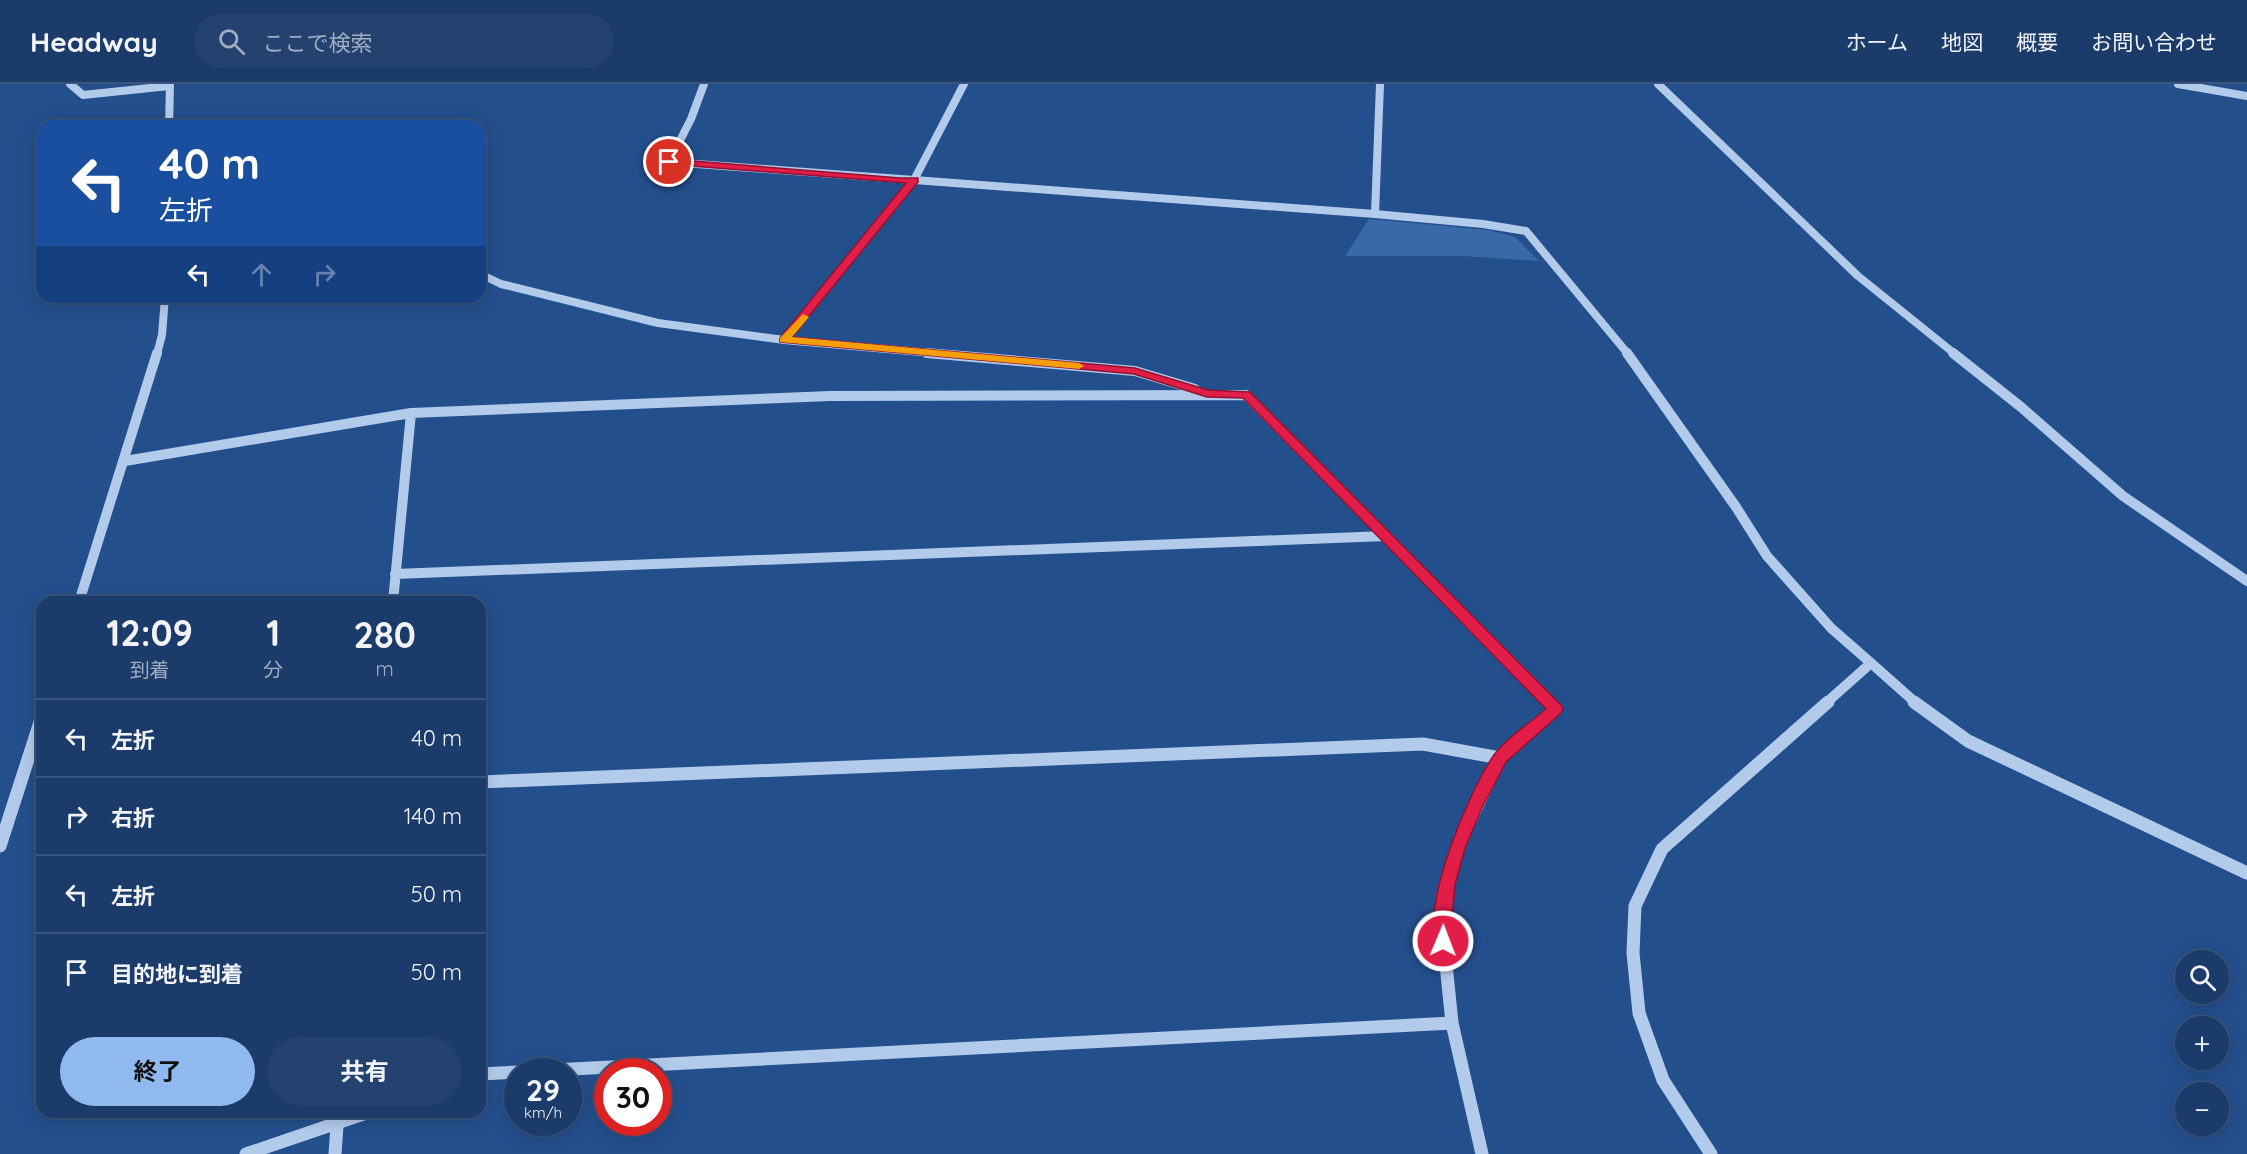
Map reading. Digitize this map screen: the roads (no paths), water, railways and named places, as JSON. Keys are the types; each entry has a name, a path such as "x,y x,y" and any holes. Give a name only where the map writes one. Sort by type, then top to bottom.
{"street":[{"path":"70,84 83,96 170,85 169,120"},
{"path":"704,84 691,119 669,162 900,181 914,180 1375,214 1483,224 1526,231 1640,368 1767,556 1831,628 1917,704 1968,741 2247,873"},
{"path":"784,340 914,180 964,84"},
{"path":"1375,214 1380,84"},
{"path":"1659,84 1858,276 2021,407 2123,496 2247,581"},
{"path":"2178,84 2247,96"},
{"path":"486,277 501,284 658,323 784,340 1135,371 1207,393"},
{"path":"81,596 125,461 162,335 165,303"},
{"path":"125,461 411,413 830,396 1246,394 1556,709 1500,758 1458,848 1447,885 1442,925 1452,1023 1482,1154"},
{"path":"393,596 411,413"},
{"path":"395,574 1386,536"},
{"path":"1711,1154 1663,1080 1639,1013 1633,952 1635,906 1662,849 1871,663"},
{"path":"0,846 36,735"},
{"path":"486,782 1423,744 1500,758"},
{"path":"582,1068 1452,1023"},
{"path":"486,1074 504,1073"},
{"path":"246,1154 335,1118"},
{"path":"335,1154 337,1118"}]}
